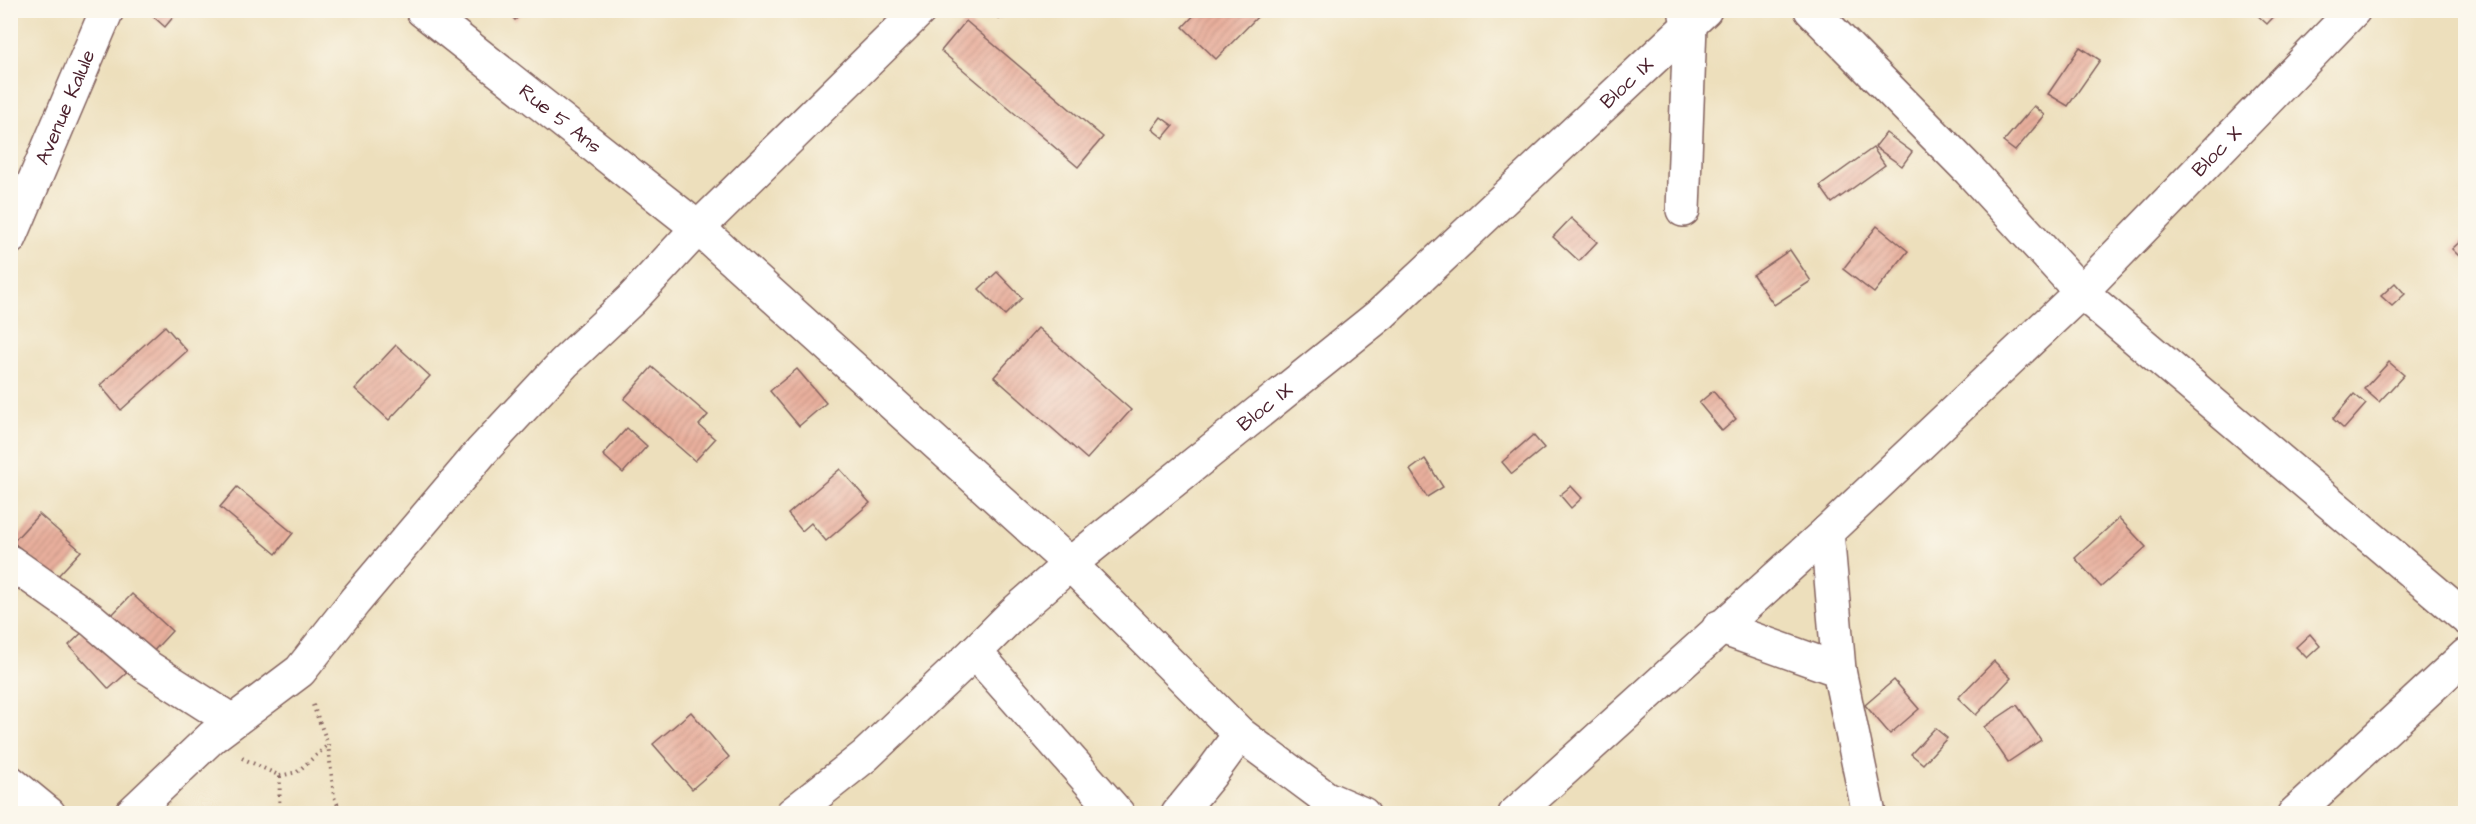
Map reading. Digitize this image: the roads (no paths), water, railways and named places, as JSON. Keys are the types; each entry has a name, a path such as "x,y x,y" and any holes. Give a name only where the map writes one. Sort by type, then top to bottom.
{"street":[{"name":"Avenue Kalule","path":"10,237 106,10"},
{"name":"Rue 5 Ans","path":"422,10 698,228 1070,564 1240,734 1326,798 1363,813"},
{"path":"131,813 232,720 300,671 355,601 482,451 564,363 632,299 698,228 920,10"},
{"path":"1811,10 1970,171 2081,292 2466,618"},
{"name":"Bloc X","path":"1515,813 1827,531 2081,292 2354,10"},
{"path":"1683,210 1693,15"},
{"name":"Bloc IX","path":"792,813 865,756 1014,613 1070,564 1381,314 1693,15"},
{"path":"1827,531 1839,670 1869,813"},
{"path":"10,562 92,620 146,666 232,720"},
{"path":"1719,627 1839,670"},
{"path":"975,652 1118,813"},
{"path":"2294,813 2466,655"},
{"path":"1178,813 1240,734"},
{"path":"10,782 49,813"}]}
